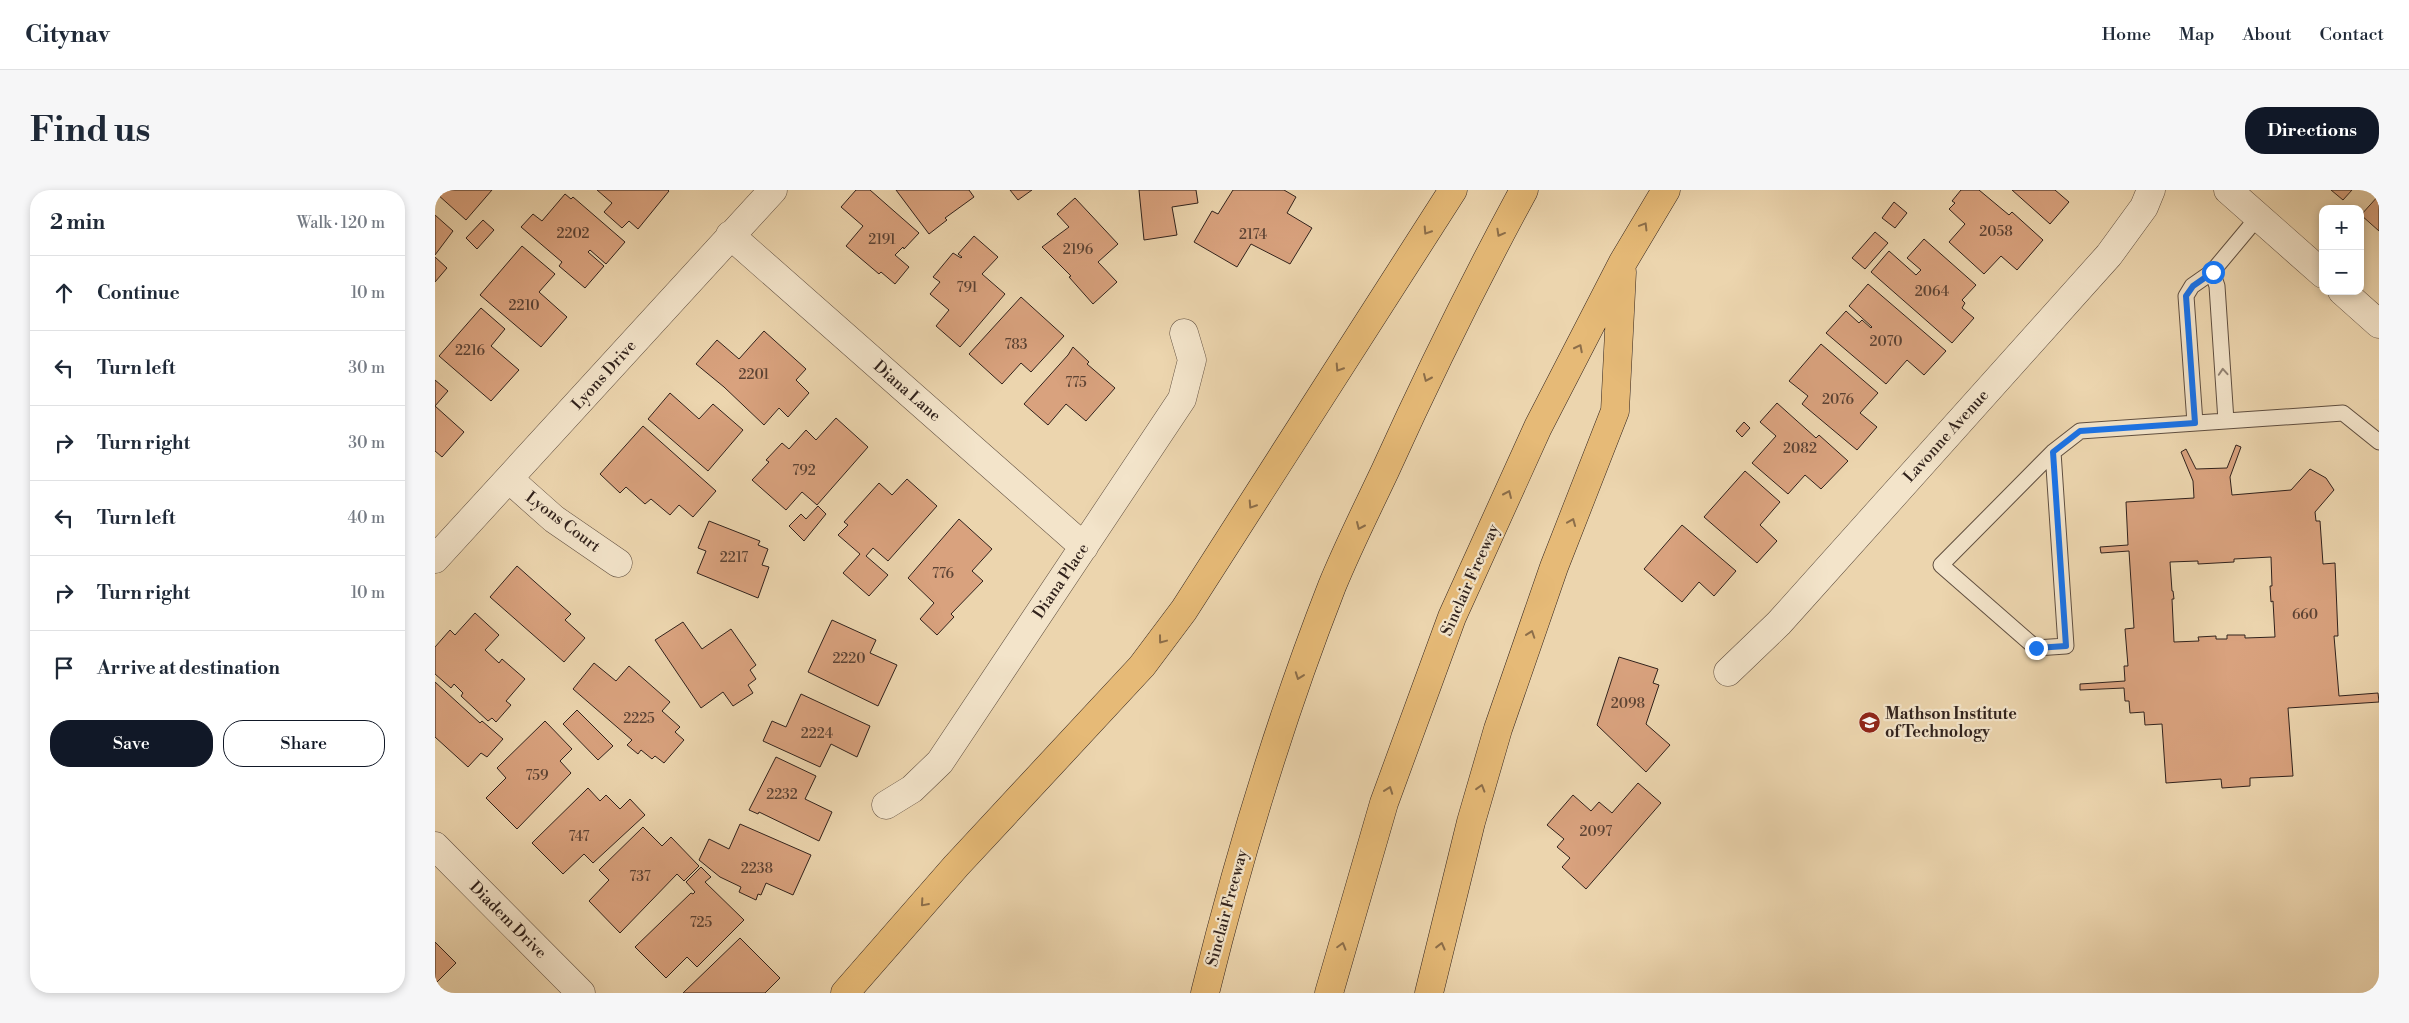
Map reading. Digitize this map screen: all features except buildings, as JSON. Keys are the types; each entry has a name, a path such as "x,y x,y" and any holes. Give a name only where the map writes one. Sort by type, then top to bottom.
{"highway":[{"path":"845,993 956,866 1153,652 1184,610 1453,190"},
{"name":"Sinclair Freeway","path":"1205,993 1229,897 1278,735 1333,584 1432,367 1483,265 1524,190"},
{"name":"Sinclair Freeway","path":"1329,993 1384,804 1452,617 1538,427 1623,262 1666,190"},
{"path":"1429,993 1471,822 1498,730 1554,567 1615,411 1623,262"}],"street":[{"name":"Lyons Drive","path":"435,559 773,190"},
{"name":"Lavonne Avenue","path":"1728,672 1779,623 2109,254 2144,208 2151,190"},
{"path":"2228,190 2319,270"},
{"name":"Diana Lane","path":"730,235 1084,547"},
{"path":"2346,295 2379,324"},
{"name":"Diana Place","path":"886,805 912,789 940,762 1182,399 1192,360 1184,332"},
{"name":"Lyons Court","path":"509,479 555,519 618,563"},
{"name":"Diadem Drive","path":"435,846 581,993"}],"lane":[{"path":"2195,423 2186,296 2193,286 2213,272 2258,217"},
{"path":"2213,272 2217,286 2226,421"},
{"path":"2053,452 2066,646 2036,648 1941,565 2053,452 2080,431 2343,413 2379,442"}],"place":[{"name":"Mathson Institute of Technology","path":"1869,723"}],"route":[{"path":"2036,648 2066,646 2053,452 2080,431 2195,423 2186,296 2193,286 2213,272"}]}
